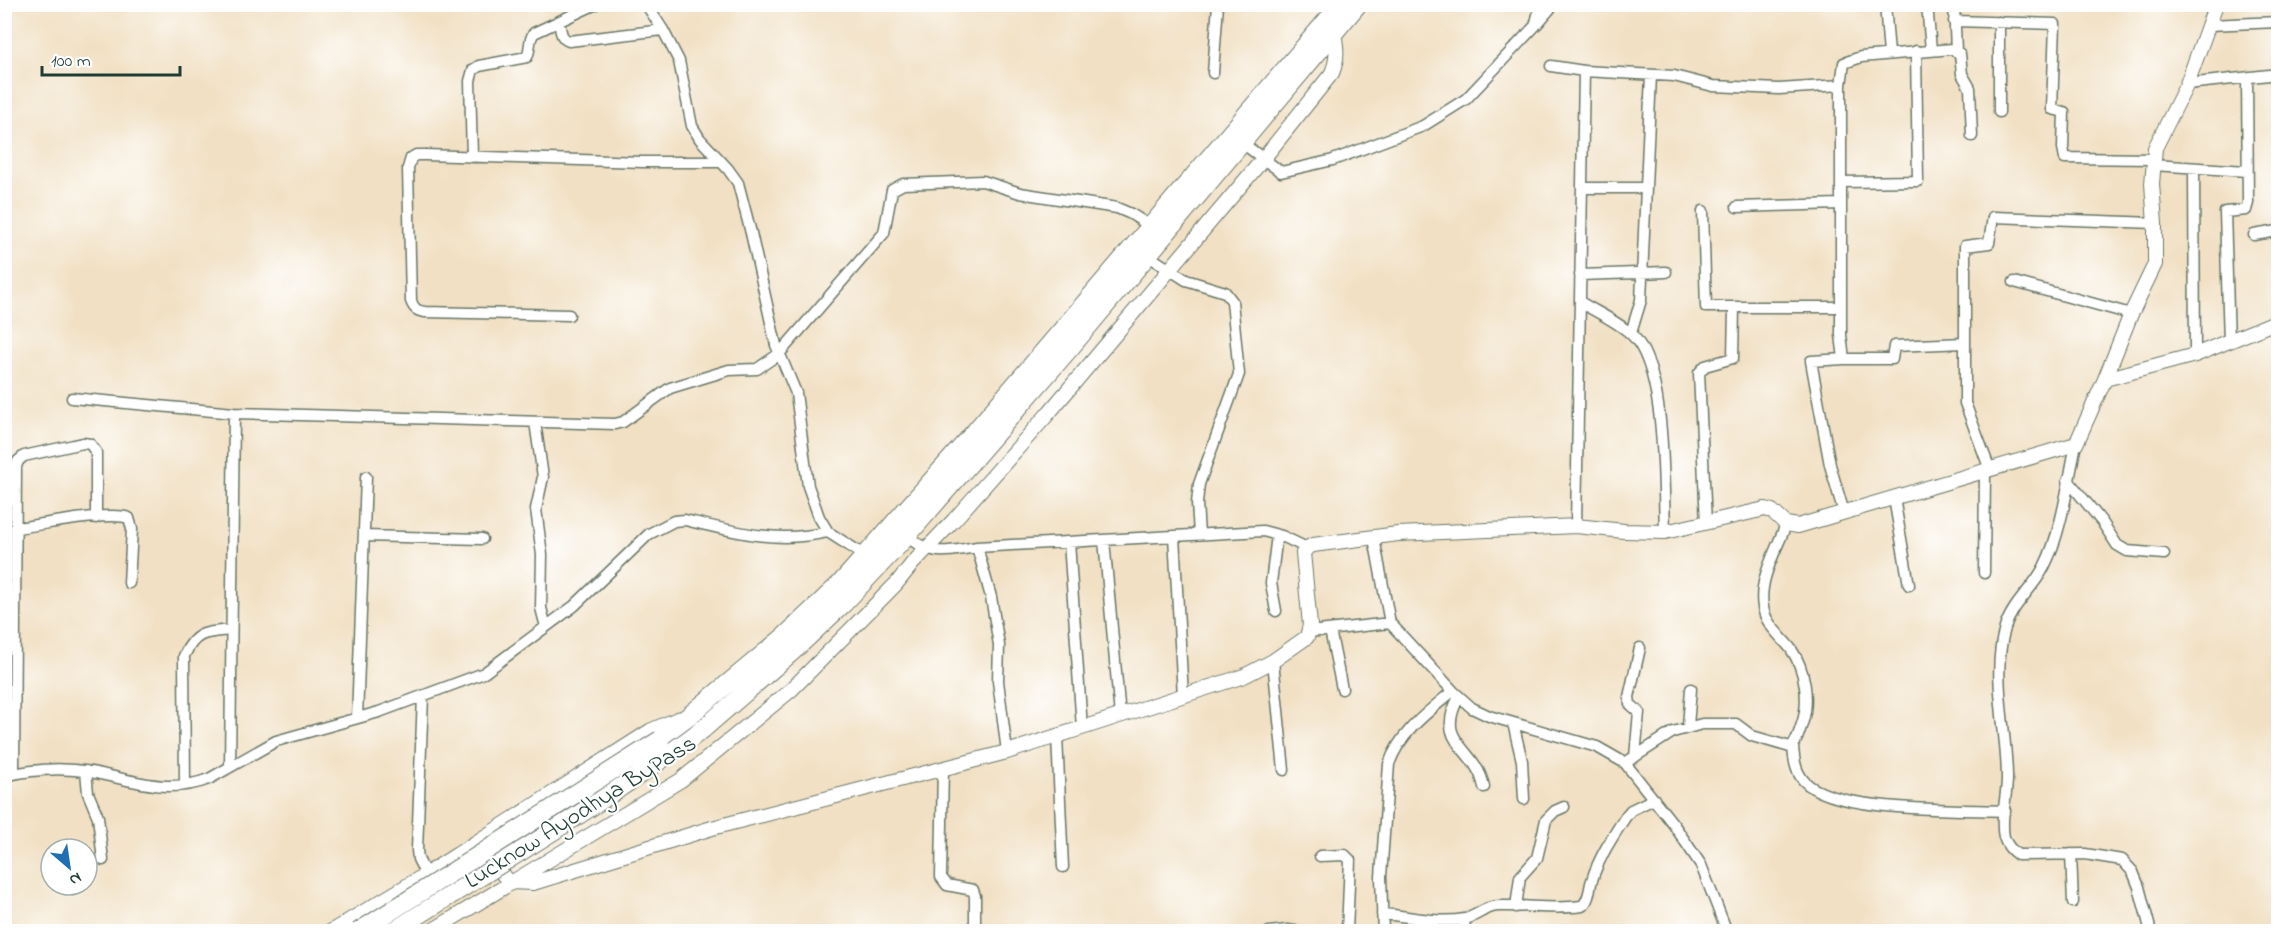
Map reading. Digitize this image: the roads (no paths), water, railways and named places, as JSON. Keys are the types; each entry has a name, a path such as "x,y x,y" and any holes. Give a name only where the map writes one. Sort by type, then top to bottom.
{"highway":[{"path":"358,932 660,740 699,720 793,651 873,560 1150,226 1341,4"},
{"path":"873,560 906,537 1070,348 1358,4"},
{"path":"392,932 670,753 699,720"}],"main road":[{"path":"330,932 426,875 651,731 699,720"}],"street":[{"path":"472,157 470,81 473,70 479,66 527,57 530,52 530,38 534,33 596,4"},
{"path":"646,4 679,61 692,126 700,140 738,183 780,354 796,393 808,486 819,517 828,532 873,560"},
{"path":"1213,73 1218,4"},
{"path":"1535,26 1541,4"},
{"path":"1241,142 1281,172 1333,160 1423,126 1466,99 1554,4"},
{"path":"1884,4 1889,54"},
{"path":"1928,4 1931,50"},
{"path":"1954,4 1956,51"},
{"path":"2151,932 2144,900 2127,863 2116,857 2071,854 2024,856 2014,853 2004,837 2007,771 2000,646 2009,618 2045,565 2057,529 2076,444 2131,314 2155,264 2152,184 2155,148 2187,84 2216,4"},
{"path":"1954,21 2055,24 2052,109 2064,112 2062,148 2066,158 2154,162 2194,168 2247,171"},
{"path":"560,22 562,35 565,40 569,41 663,30"},
{"path":"1999,22 1999,112"},
{"path":"2209,25 2278,22"},
{"name":"Lucknow Ayodhya ByPass","path":"430,932 509,882 681,780 791,690 896,584 954,520 1047,415 1264,158 1332,73 1338,49 1334,33"},
{"path":"1844,359 1841,335 1841,85 1844,63 1861,57 1916,51 1952,49 1956,51 1960,54 1962,74 1970,88 1972,136"},
{"path":"1841,182 1918,181 1916,51"},
{"path":"1551,66 1584,71 1674,76 1724,86 1779,89 1841,85"},
{"path":"1576,526 1584,71"},
{"path":"1631,333 1641,300 1651,75"},
{"path":"2187,84 2278,75"},
{"path":"2229,342 2225,212 2246,210 2248,203 2247,78"},
{"path":"569,315 425,312 413,307 408,162 416,155 721,162"},
{"path":"2194,168 2195,355"},
{"path":"72,398 234,413 615,424 623,422 670,388 729,370 757,369 780,354 884,233 892,189 896,186 983,181 1020,192 1117,208 1150,226"},
{"path":"1582,188 1646,188"},
{"path":"1737,207 1841,204"},
{"path":"1703,211 1706,307 1841,308"},
{"path":"1984,573 1987,471 1965,403 1965,246 1989,243 1993,217 2155,224"},
{"path":"2254,235 2278,231"},
{"path":"1147,255 1186,280 1229,295 1239,374 1199,484 1197,502 1199,534"},
{"path":"1580,275 1666,272"},
{"path":"2014,282 2131,314"},
{"path":"1580,302 1631,333 1641,346 1651,372 1658,400 1665,532"},
{"path":"1706,523 1699,373 1705,366 1733,358 1734,308"},
{"path":"2105,379 2195,355 2278,321"},
{"path":"1844,513 1830,465 1811,361 1892,359 1894,346 1964,343"},
{"path":"230,767 234,413"},
{"path":"535,422 543,477 536,509 542,555 542,608 546,627"},
{"path":"96,518 96,452 90,444 83,443 24,456 18,461 16,467 9,775 37,769 86,771 167,788 209,779 276,741 423,696 492,669 574,606 648,534 674,521 685,520 753,536 804,538 828,532"},
{"path":"906,537 926,549 944,552 977,547 1263,531 1307,548 1398,534 1576,526 1665,532 1765,509 1772,511 1786,524 1798,526 2076,444"},
{"path":"357,718 366,477"},
{"path":"2068,480 2123,550 2164,554"},
{"path":"1894,498 1909,585"},
{"path":"16,528 96,518 123,516 129,518 132,529 129,583"},
{"path":"1786,524 1763,585 1762,596 1765,614 1773,628 1795,655 1804,683 1803,720 1793,747 1797,772 1811,787 1822,794 1867,804 2005,811"},
{"path":"1276,611 1271,583 1277,535"},
{"path":"364,536 482,538"},
{"path":"1174,536 1183,696"},
{"path":"1374,538 1390,623 1456,694 1479,712 1597,747 1625,764 1654,799 1701,865 1727,932"},
{"path":"1104,540 1120,716"},
{"path":"1069,542 1082,728"},
{"path":"977,547 990,589 997,635 999,681 1007,752"},
{"path":"477,842 509,882 533,884 712,828 1007,752 1244,676 1303,642 1309,632 1303,553 1307,548"},
{"path":"1309,632 1390,623"},
{"path":"185,785 184,656 188,646 204,632 231,630"},
{"path":"1330,630 1342,689"},
{"path":"1635,757 1639,712 1630,704 1629,697 1640,648"},
{"path":"1273,661 1284,770"},
{"path":"1688,726 1691,688"},
{"path":"1456,694 1450,717 1451,734 1479,769 1484,788"},
{"path":"1383,932 1381,877 1389,764 1393,751 1402,737 1456,694"},
{"path":"423,696 417,850 418,859 426,875"},
{"path":"1514,723 1522,761 1524,800"},
{"path":"1625,764 1673,732 1688,726 1731,723 1752,736 1793,747"},
{"path":"1057,736 1063,867"},
{"path":"944,767 941,877 947,885 973,890 975,932"},
{"path":"86,771 88,793 98,817 103,860"},
{"path":"1382,914 1424,920 1464,919 1474,916 1487,907 1586,904 1599,862 1626,816 1631,810 1654,799"},
{"path":"1516,907 1520,877 1537,858 1546,820 1555,811 1564,807"},
{"path":"2071,854 2073,902"},
{"path":"1320,856 1345,855 1350,860 1347,932"},
{"path":"1464,919 1465,932"},
{"path":"1269,932 1288,930 1300,932"}]}
